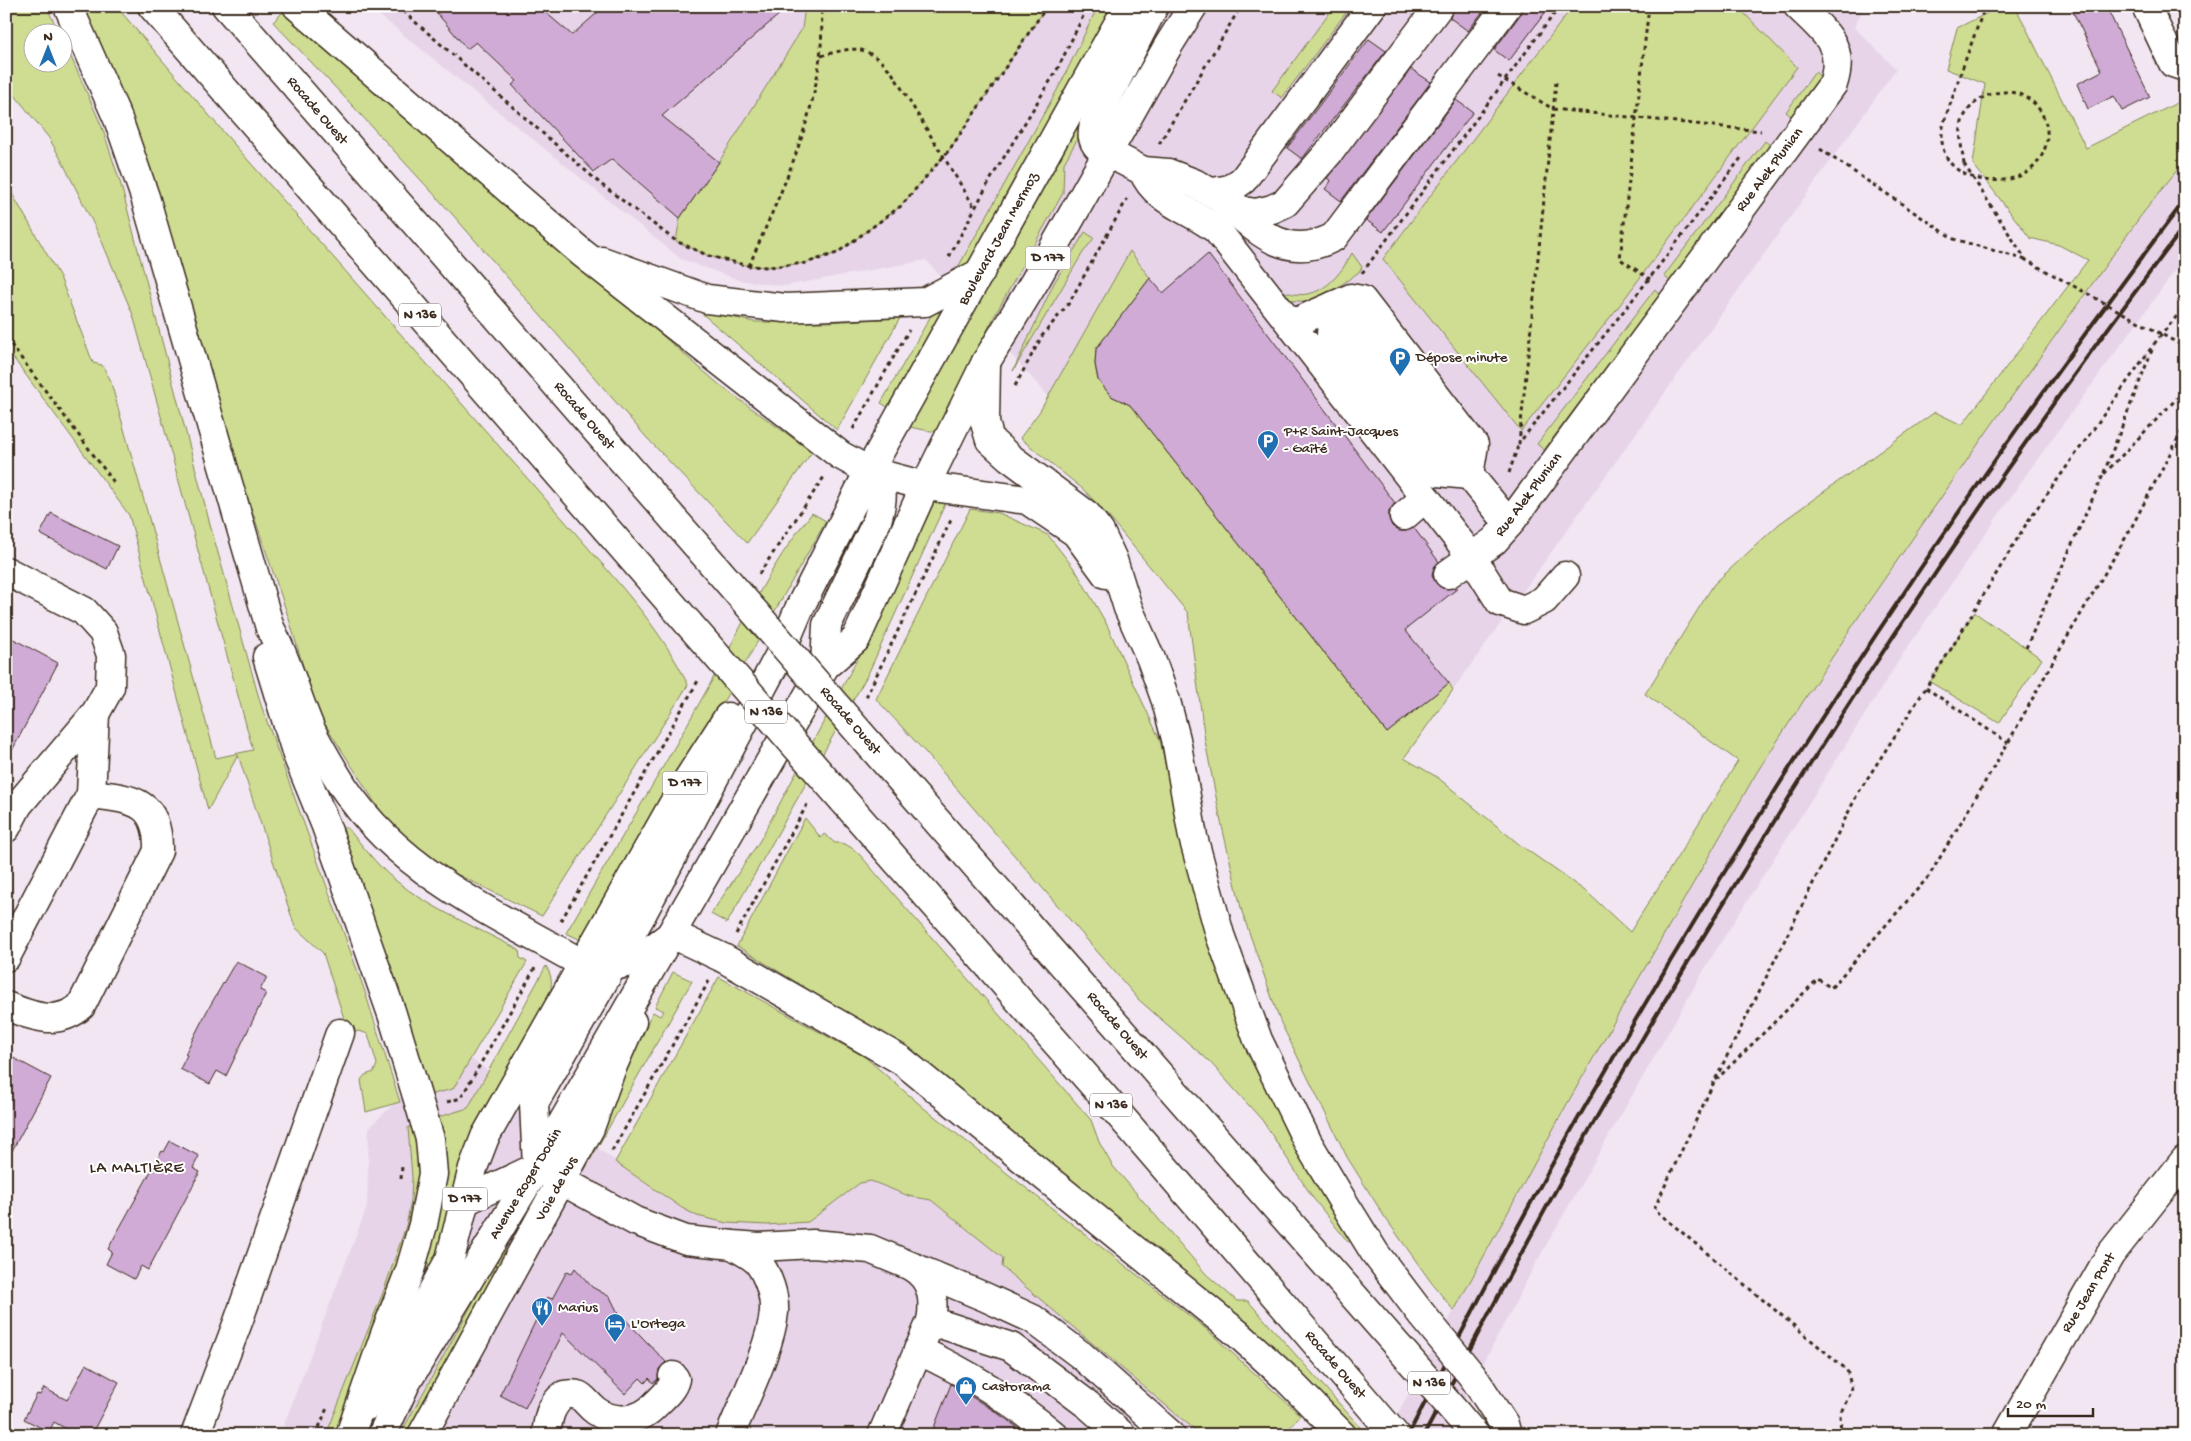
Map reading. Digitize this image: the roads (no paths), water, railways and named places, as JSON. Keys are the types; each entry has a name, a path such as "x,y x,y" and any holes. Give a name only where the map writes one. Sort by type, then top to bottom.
{"main road":[{"path":"68,6 118,119 145,196 270,628 283,652 311,730 336,775 368,820 397,851 431,876 583,964 613,966 643,957 672,934"},
{"name":"Rocade Ouest","path":"152,6 689,624 1104,1097 1395,1435"},
{"name":"Rocade Ouest","path":"226,6 1475,1435"},
{"path":"297,6 582,253 840,455 869,471 925,486 1027,500 1076,533 1098,561 1128,608 1151,658 1166,701 1176,740 1193,838 1220,935 1258,1040 1308,1143 1375,1253 1418,1311 1474,1378 1504,1424 1507,1435"},
{"name":"Boulevard Jean Mermoz","path":"869,471 1128,6"},
{"path":"1154,6 1154,10 1094,123 1092,134 1094,143 1143,171 1168,174 1212,192 1243,211 1256,213 1285,203 1331,150 1439,6"},
{"name":"D 177","path":"1168,46 1186,6"},
{"name":"D 177","path":"672,934 825,666 856,639 925,486 986,362 1035,281 1168,46 1193,6"},
{"path":"1212,192 1230,189 1243,180 1372,6"},
{"path":"1212,192 1273,241 1290,246 1306,246 1322,243 1334,237 1507,6"},
{"name":"Rue Alek Plunian","path":"1448,574 1494,541 1509,524 1833,84 1838,63 1837,52 1824,31 1798,6"},
{"path":"2146,6 2173,63 2185,67"},
{"path":"1143,171 1147,182 1154,190 1217,230 1471,556 1500,602 1524,610 1544,600 1565,576"},
{"path":"582,253 707,299 785,308 925,302 980,273"},
{"path":"1292,324 1333,306 1509,524"},
{"path":"986,362 985,423 990,440 1009,457 1087,515 1100,532 1114,560 1128,608"},
{"path":"825,666 827,625 876,521 882,503 882,490 878,480 869,471"},
{"name":"D 177","path":"350,1435 407,1338 450,1259 473,1168 485,1137 683,787 799,609 869,471"},
{"path":"1404,516 1426,498"},
{"path":"6,570 84,611 103,632 111,655 110,687 95,714 10,810"},
{"path":"537,1167 534,1103 642,916 780,654 799,609"},
{"path":"270,628 267,658 289,730 326,826 392,1014 430,1139 433,1174 424,1224 410,1270 385,1334 350,1435"},
{"path":"6,957 91,794 95,714"},
{"path":"6,1006 42,1019 55,1019 72,1014 81,1006 158,851 159,833 153,817 144,806 132,801 91,794"},
{"path":"642,916 672,934 723,958 900,1060 1237,1333 1284,1376 1342,1435"},
{"name":"Avenue Roger Dodin","path":"382,1435 406,1383 537,1167 672,934"},
{"name":"Voie de bus","path":"422,1435 590,1128 611,1070 672,934"},
{"path":"194,1435 238,1322 340,1033"},
{"name":"Rue Jean Pont","path":"2007,1435 2110,1255 2185,1160"},
{"path":"537,1167 634,1221 686,1240 759,1247 828,1244 870,1250 908,1264 1033,1319 1082,1356 1171,1435"},
{"path":"465,1200 537,1167"},
{"path":"730,1435 764,1349 774,1313 773,1298 757,1260 733,1245"},
{"path":"882,1435 931,1321 933,1308 928,1282 920,1272 908,1264"},
{"path":"931,1321 1011,1347 1088,1405 1122,1435"},
{"path":"918,1350 960,1370 1028,1414 1054,1435"},
{"path":"546,1435 548,1416 553,1405 564,1394 579,1394 595,1410 606,1416 625,1420 640,1417 652,1409 674,1386 675,1380 673,1376"}],"railway":[{"path":"1408,1435 1500,1259 1572,1129 1664,971 1804,745 1951,523 2027,414 2185,200"},
{"path":"1424,1435 1539,1221 1610,1094 1744,870 1813,760 1956,542 2107,330 2185,226"}],"place":[{"name":"Dépose minute","path":"1400,377"},
{"name":"P+R Saint-Jacques - Gaîté","path":"1268,460"},
{"name":"Marius","path":"542,1327"},
{"name":"L'Ortega","path":"615,1343"},
{"name":"Castorama","path":"966,1406"}],"district":[{"name":"LA MALTIÈRE","path":"137,1169"}]}
